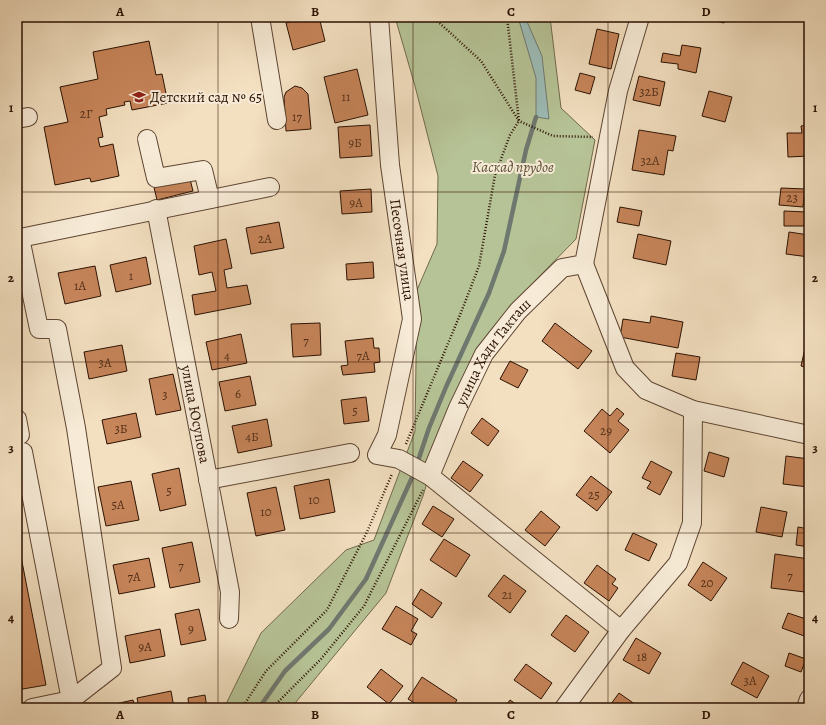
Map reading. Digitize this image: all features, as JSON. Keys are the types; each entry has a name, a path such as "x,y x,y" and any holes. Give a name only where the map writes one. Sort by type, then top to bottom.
{"street":[{"path":"260,17 277,120"},
{"name":"Песочная улица","path":"379,17 390,165 412,319 387,436 377,455 399,459"},
{"path":"640,17 618,91 584,264 625,368 646,390 693,410 809,435"},
{"path":"147,139 156,178 203,170 210,199"},
{"path":"32,708 71,700 112,668 78,444 57,329 39,329 18,239 156,209 270,187"},
{"name":"улица Юсупова","path":"156,209 230,592 229,619"},
{"name":"улица Хади Такташ","path":"430,476 458,408 484,354 518,311 562,268 584,264"},
{"path":"564,708 621,630 678,563 692,523 693,410"},
{"path":"17,419 20,444 71,700"},
{"path":"208,480 350,453"},
{"path":"399,459 430,476 621,630"},
{"path":"806,708 809,699"}],"path":[{"path":"433,17 481,61 520,121 553,136 608,138"},
{"path":"242,708 266,671 327,610 367,532 462,310 479,266 495,175 510,135 520,121 507,17"},
{"path":"272,708 321,659 364,606 430,476"}],"green space":[{"name":"Каскад прудов","path":"395,17 550,17 561,108 595,140 576,239 531,285 475,351 441,436 423,496 386,593 291,708 224,708 261,633 346,550 374,540 415,431 417,290 437,244 438,176 415,86"}],"water":[{"path":"518,17 525,17 542,56 549,119 536,117 536,78"}],"building":[{"path":"307,17 319,17 325,41 293,50 286,23"},
{"path":"701,17 725,17 724,23"},
{"path":"597,29 619,34 611,69 589,64"},
{"path":"149,41 156,75 162,74 168,103 132,110 130,101 124,102 125,105 106,109 107,115 99,117 103,137 98,138 100,147 113,144 119,176 91,182 90,178 55,185 44,127 68,122 60,87 98,79 93,52"},
{"path":"682,45 701,48 696,73 678,69 678,64 661,62 663,53 680,56"},
{"path":"357,69 368,115 335,123 324,77"},
{"path":"580,73 595,77 590,94 575,90"},
{"path":"639,76 665,82 660,106 633,100"},
{"path":"295,86 302,88 308,94 311,129 286,131 284,97 286,92"},
{"path":"709,91 732,97 725,122 702,116"},
{"path":"370,125 372,156 340,158 338,127"},
{"path":"808,125 809,156 788,157 787,133 802,133 801,126"},
{"path":"639,130 676,136 673,151 668,150 664,175 632,170"},
{"path":"189,175 193,191 157,200 153,183"},
{"path":"781,188 805,189 803,207 779,205"},
{"path":"371,189 372,212 342,214 340,191"},
{"path":"620,207 642,211 639,226 617,222"},
{"path":"784,211 806,212 805,226 784,226"},
{"path":"279,222 284,248 251,254 246,228"},
{"path":"789,232 809,235 809,257 786,254"},
{"path":"638,234 671,241 666,265 633,258"},
{"path":"226,239 232,268 224,270 227,288 247,285 251,304 195,315 192,295 216,291 212,272 199,275 194,246"},
{"path":"146,257 151,284 116,292 110,265"},
{"path":"373,262 374,278 347,280 346,264"},
{"path":"95,266 101,296 65,304 58,273"},
{"path":"651,316 683,322 678,348 620,337 623,319 650,323"},
{"path":"320,323 321,355 293,357 291,324"},
{"path":"555,323 592,351 578,369 542,341"},
{"path":"241,334 247,363 212,370 206,342"},
{"path":"373,338 374,348 379,348 380,362 374,363 375,372 343,375 341,366 348,365 345,341"},
{"path":"806,344 809,344 809,368 801,366"},
{"path":"122,345 127,371 89,379 84,352"},
{"path":"676,353 700,357 696,380 672,376"},
{"path":"510,361 528,370 518,388 500,379"},
{"path":"173,374 181,410 156,415 149,379"},
{"path":"250,376 256,405 225,411 219,382"},
{"path":"366,397 369,421 344,424 341,400"},
{"path":"617,408 624,414 618,421 629,430 610,453 584,431 602,409 610,416"},
{"path":"136,413 141,437 107,444 102,420"},
{"path":"482,418 499,431 488,446 471,433"},
{"path":"267,419 272,446 238,453 232,426"},
{"path":"709,452 729,458 724,477 704,471"},
{"path":"786,456 809,459 808,487 783,484"},
{"path":"463,461 483,475 470,492 451,478"},
{"path":"651,461 672,472 660,495 647,488 651,482 642,478"},
{"path":"179,468 186,505 160,511 152,474"},
{"path":"591,476 612,492 597,511 576,495"},
{"path":"329,479 335,512 300,519 294,486"},
{"path":"131,481 139,520 106,526 98,487"},
{"path":"276,487 285,530 256,536 247,493"},
{"path":"433,506 454,519 442,537 422,524"},
{"path":"761,507 787,512 782,537 756,532"},
{"path":"541,511 560,527 545,546 525,530"},
{"path":"798,527 809,529 809,547 796,545"},
{"path":"633,533 657,544 649,561 625,550"},
{"path":"17,536 46,685 17,690"},
{"path":"444,539 470,555 456,577 430,560"},
{"path":"192,542 200,582 170,588 162,548"},
{"path":"775,554 809,559 805,592 771,588"},
{"path":"149,558 155,587 119,594 113,565"},
{"path":"703,562 727,578 711,601 688,585"},
{"path":"597,565 616,579 612,584 618,588 609,601 584,583"},
{"path":"504,575 526,591 510,613 488,596"},
{"path":"421,589 442,603 432,618 412,604"},
{"path":"396,606 418,619 411,631 417,634 411,645 382,629"},
{"path":"199,609 206,640 181,645 175,614"},
{"path":"788,613 809,620 807,637 782,628"},
{"path":"566,615 589,632 575,652 551,635"},
{"path":"160,629 165,656 130,663 125,636"},
{"path":"636,638 661,653 649,674 623,660"},
{"path":"789,653 806,659 801,672 785,666"},
{"path":"743,662 769,676 757,698 731,684"},
{"path":"526,664 552,683 541,699 514,680"},
{"path":"381,669 403,686 389,704 367,687"},
{"path":"422,677 457,700 452,708 422,708 408,699"},
{"path":"171,691 174,708 139,708 137,698"},
{"path":"619,693 639,707 608,708"},
{"path":"205,695 207,708 189,708 188,698"},
{"path":"133,700 135,708 97,708"},
{"path":"510,700 520,707 520,708 504,708"}],"waterway":[{"path":"417,464 429,428 489,293 504,251 526,150 536,117"},
{"path":"259,708 285,671 329,629 366,579 415,471"}],"place":[{"name":"Детский сад № 65","path":"139,97"}]}
